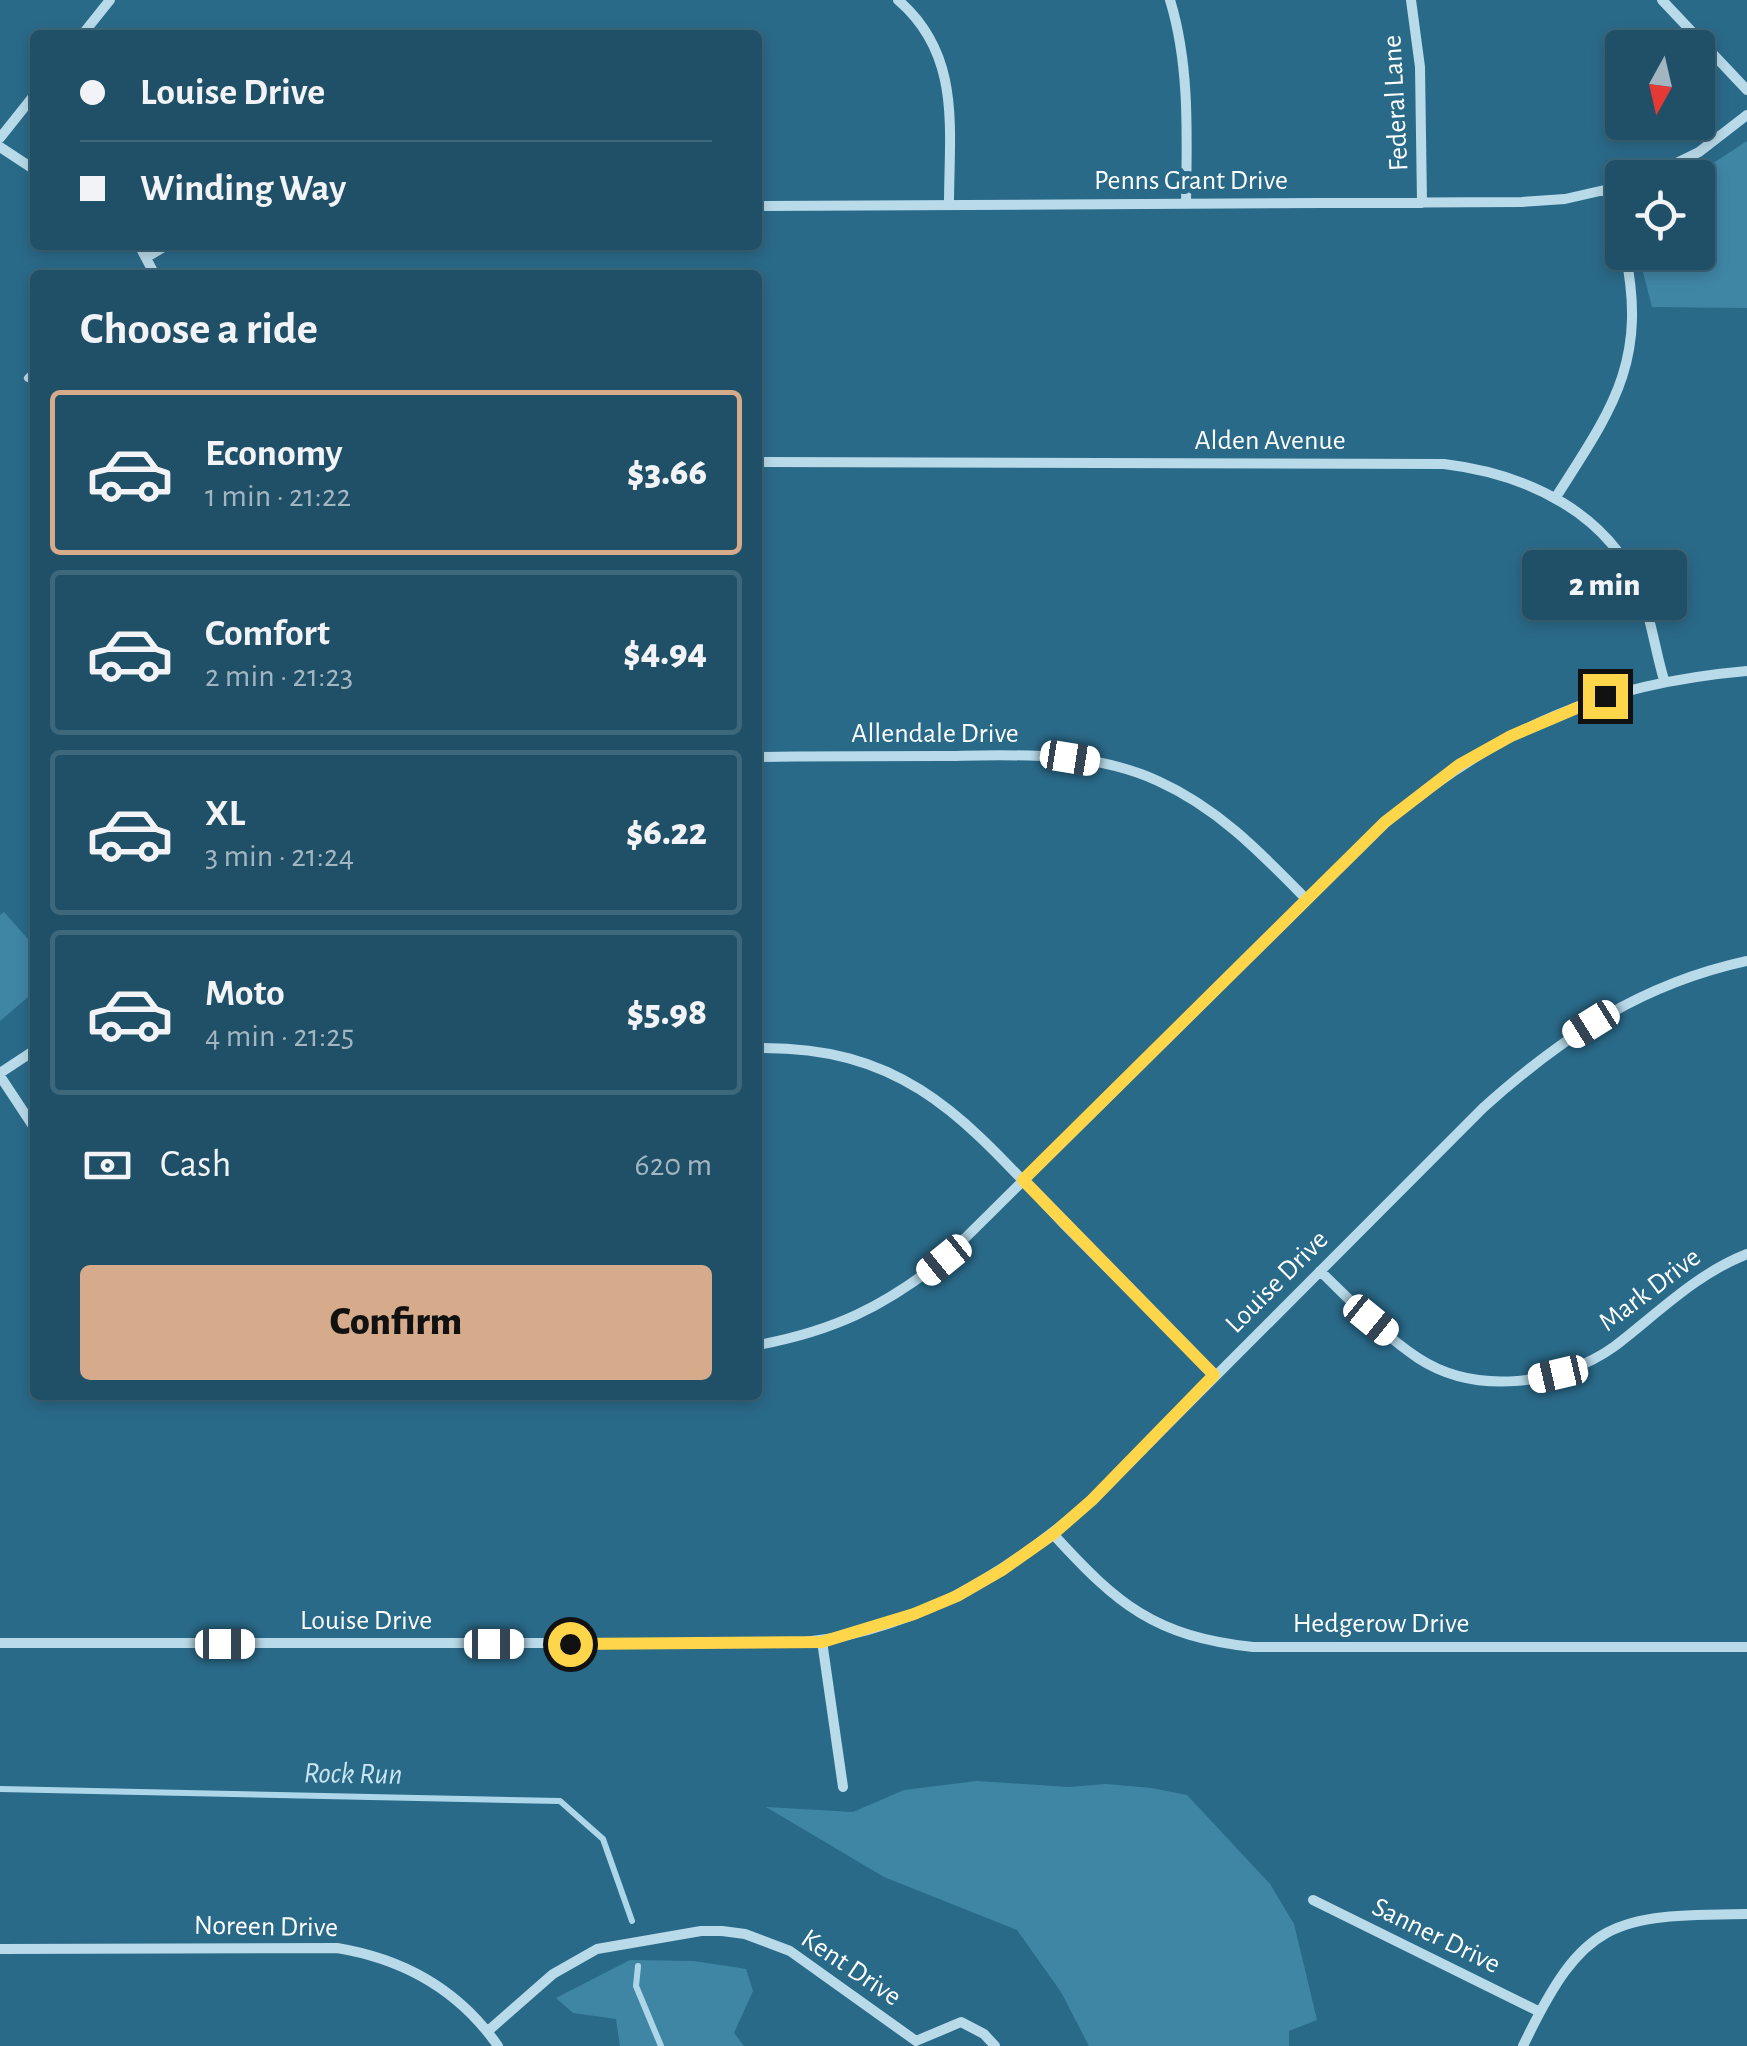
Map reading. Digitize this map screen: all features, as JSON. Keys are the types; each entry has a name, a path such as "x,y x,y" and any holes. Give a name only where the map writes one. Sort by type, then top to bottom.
{"street":[{"path":"86,30 110,0"},
{"path":"898,0 935,45 947,80 949,205"},
{"path":"1170,0 1182,50 1186,98 1186,204"},
{"name":"Federal Lane","path":"1411,0 1420,67 1422,203"},
{"path":"1662,0 1747,90"},
{"path":"0,138 30,100"},
{"path":"1683,160 1747,115"},
{"path":"0,147 30,167"},
{"name":"Penns Grant Drive","path":"762,206 1522,202 1605,190"},
{"path":"142,250 153,270"},
{"path":"147,257 159,250"},
{"path":"1556,497 1602,424 1629,360 1634,316 1628,270"},
{"name":"Alden Avenue","path":"762,462 1444,464 1482,468 1517,478 1556,497 1603,537 1630,572 1649,617 1664,680"},
{"path":"762,1344 836,1326 909,1287 968,1237 1385,822 1459,765 1561,712 1605,696 1664,680 1747,670"},
{"name":"Allendale Drive","path":"762,756 1012,755 1070,758 1136,772 1216,814 1246,838 1306,900"},
{"name":"Louise Drive","path":"0,1643 822,1642 914,1614 957,1596 1002,1570 1092,1500 1483,1108 1566,1039 1652,992 1747,961"},
{"path":"762,1048 838,1053 914,1084 939,1101 1023,1180 1214,1375"},
{"path":"30,1054 0,1075 30,1121"},
{"name":"Mark Drive","path":"1320,1271 1371,1320 1419,1358 1459,1376 1509,1381 1558,1374 1591,1361 1714,1269 1747,1254"},
{"name":"Hedgerow Drive","path":"1053,1534 1113,1596 1134,1611 1172,1630 1210,1642 1253,1647 1747,1647"},
{"path":"822,1642 843,1786"},
{"name":"Sanner Drive","path":"1313,1900 1540,2012"},
{"path":"1523,2046 1580,1951 1616,1927 1676,1915 1747,1914"},
{"name":"Kent Drive","path":"488,2031 553,1974 597,1949 722,1931 746,1934 790,1951 916,2043 961,2022 984,2034 994,2046"},
{"name":"Noreen Drive","path":"0,1949 337,1948 372,1954 421,1974 454,1997 498,2046"}],"shaded area":[{"path":"1747,141 1747,308 1652,307 1642,270 1715,270 1715,162"},
{"path":"4,912 30,941 30,995 0,1021 0,915"},
{"path":"977,1781 1069,1787 1106,1784 1187,1795 1270,1884 1294,1924 1317,2020 1289,2031 1289,2046 1089,2046 1061,1992 1017,1930 884,1877 766,1807 853,1812 904,1790"},
{"path":"630,1960 694,1961 746,1969 753,1991 734,2033 744,2046 620,2046 616,2019 573,2013 556,1998"}],"waterway":[{"name":"Rock Run","path":"0,1789 560,1801 603,1839 632,1921"},
{"name":"Rock Run","path":"638,1966 636,1986 661,2046"}],"route":[{"path":"570,1644 822,1642 914,1614 957,1596 1036,1548 1092,1500 1214,1375 1023,1180 1385,822 1459,765 1561,712 1605,696"}]}
